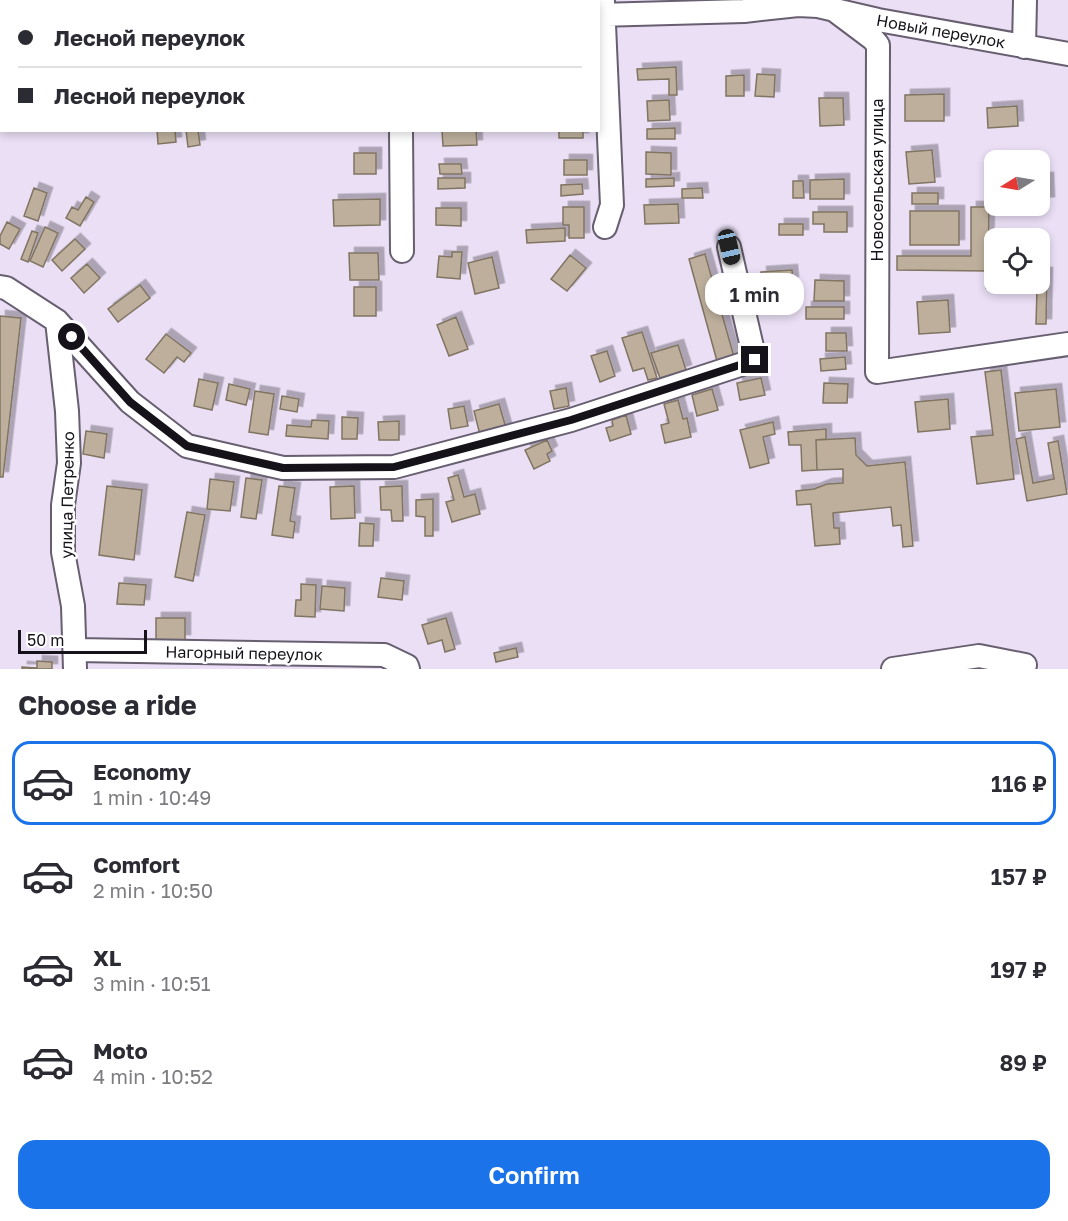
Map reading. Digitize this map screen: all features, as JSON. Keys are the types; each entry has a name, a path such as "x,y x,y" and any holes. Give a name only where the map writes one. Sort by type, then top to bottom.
{"street":[{"path":"1024,0 1024,47"},
{"name":"Новый переулок","path":"602,10 744,11 798,5 823,5 878,20 1068,54"},
{"name":"Новосельская улица","path":"823,5 873,39 878,45 877,372 1068,344"},
{"path":"602,10 612,205 605,227"},
{"path":"401,132 402,251"},
{"path":"0,287 6,288 57,321 130,402 187,446 283,468 394,467 571,420 755,360 729,247"},
{"name":"улица Петренко","path":"57,321 68,411 69,464 63,505 63,552 73,606 76,659"},
{"name":"Нагорный переулок","path":"76,659 384,655 407,666 408,669"},
{"path":"893,669 979,656 1025,665"}],"building":[{"path":"676,67 677,95 669,95 669,79 638,80 637,69"},
{"path":"757,74 775,75 774,97 755,96"},
{"path":"744,75 744,96 726,96 726,76"},
{"path":"944,94 944,121 905,121 905,95"},
{"path":"819,98 843,98 844,125 820,126"},
{"path":"669,100 670,120 648,121 647,101"},
{"path":"1017,106 1018,126 988,128 987,108"},
{"path":"675,128 675,139 647,139 647,129"},
{"path":"157,132 175,132 176,142 158,144"},
{"path":"186,132 198,132 200,145 188,147"},
{"path":"442,132 476,132 477,145 443,146"},
{"path":"559,132 583,132 583,138 559,138"},
{"path":"932,150 935,182 909,184 906,152"},
{"path":"646,152 671,153 671,175 646,174"},
{"path":"354,153 376,153 376,174 354,174"},
{"path":"564,160 587,160 587,175 564,175"},
{"path":"439,164 461,164 462,174 440,174"},
{"path":"438,178 465,178 465,188 438,189"},
{"path":"674,178 674,186 646,187 646,179"},
{"path":"844,179 844,199 810,199 810,180"},
{"path":"793,181 803,181 804,198 793,198"},
{"path":"582,184 583,194 561,196 561,185"},
{"path":"34,188 47,193 38,221 24,216"},
{"path":"702,188 703,198 682,198 682,189"},
{"path":"912,193 938,193 938,204 912,204"},
{"path":"86,197 94,202 80,226 66,218 72,207 78,210"},
{"path":"380,199 380,225 334,226 333,200"},
{"path":"678,204 679,223 645,224 644,205"},
{"path":"563,207 584,207 584,238 569,238 569,225 563,225"},
{"path":"971,207 984,207 984,216 989,216 989,228 984,228 984,271 897,270 897,256 971,256"},
{"path":"436,208 461,208 461,226 436,225"},
{"path":"910,211 959,211 959,245 910,245"},
{"path":"813,212 847,212 847,232 824,232 824,224 813,224"},
{"path":"7,222 20,229 9,249 0,244 0,236"},
{"path":"779,224 803,224 803,235 779,235"},
{"path":"45,227 58,233 43,267 30,261"},
{"path":"565,228 565,241 527,243 526,230"},
{"path":"32,231 38,233 28,262 21,259"},
{"path":"75,239 85,249 62,271 52,260"},
{"path":"452,252 462,252 460,279 437,277 439,256 452,257"},
{"path":"349,253 378,253 379,280 350,280"},
{"path":"705,254 734,357 717,361 689,259"},
{"path":"570,255 586,268 567,291 551,279"},
{"path":"492,257 499,288 475,294 468,263"},
{"path":"87,264 100,278 84,293 71,278"},
{"path":"792,270 793,282 762,284 761,272"},
{"path":"815,280 844,281 844,301 814,301"},
{"path":"140,285 150,298 118,322 108,309"},
{"path":"354,287 376,287 376,316 354,316"},
{"path":"1037,294 1047,294 1046,324 1036,324"},
{"path":"948,300 950,332 919,334 917,302"},
{"path":"806,307 844,307 844,319 806,319"},
{"path":"0,316 21,318 3,477 0,477"},
{"path":"456,317 468,349 449,356 437,325"},
{"path":"642,332 657,378 648,380 644,368 633,371 622,338"},
{"path":"826,333 846,333 847,351 826,351"},
{"path":"166,334 191,353 184,362 177,357 164,373 146,359"},
{"path":"678,345 686,370 660,378 651,353"},
{"path":"607,351 615,376 600,382 591,356"},
{"path":"845,357 846,369 821,371 820,359"},
{"path":"1001,370 1014,479 977,484 971,437 993,435 985,372"},
{"path":"761,378 765,395 740,400 737,383"},
{"path":"199,379 218,383 212,410 194,406"},
{"path":"824,383 848,384 847,403 823,403"},
{"path":"229,384 250,389 246,405 226,400"},
{"path":"566,388 569,406 554,409 550,391"},
{"path":"712,389 718,410 697,416 692,395"},
{"path":"1056,389 1060,427 1019,431 1015,393"},
{"path":"255,391 274,394 268,435 249,432"},
{"path":"282,396 299,399 297,412 280,409"},
{"path":"948,399 950,429 918,432 915,402"},
{"path":"678,400 683,419 687,418 691,437 665,443 661,425 669,423 664,404"},
{"path":"499,404 506,428 480,435 474,411"},
{"path":"464,406 468,426 451,429 448,409"},
{"path":"626,415 631,434 610,441 606,428 613,426 612,420"},
{"path":"342,417 358,418 357,439 342,439"},
{"path":"312,420 329,421 328,439 286,436 287,425 311,427"},
{"path":"399,421 399,440 379,440 378,422"},
{"path":"773,422 775,434 763,437 769,463 750,468 740,430"},
{"path":"826,429 826,439 816,440 817,470 802,471 801,445 789,445 788,432"},
{"path":"86,431 107,434 104,458 83,454"},
{"path":"1025,437 1033,483 1054,479 1048,443 1058,441 1067,494 1027,501 1016,439"},
{"path":"855,438 856,455 867,466 905,462 913,546 903,547 901,525 893,526 891,507 833,513 834,528 839,528 840,544 815,546 811,504 797,505 796,491 843,483 843,469 817,470 816,440"},
{"path":"547,440 552,451 547,454 550,461 534,469 525,450"},
{"path":"458,475 464,497 475,494 480,514 452,522 446,502 454,500 448,478"},
{"path":"246,478 262,480 256,519 241,517"},
{"path":"210,479 234,482 230,511 207,509"},
{"path":"107,486 142,490 134,560 99,555"},
{"path":"279,486 295,488 290,521 295,522 293,538 272,535"},
{"path":"354,486 355,518 331,519 330,487"},
{"path":"402,486 403,521 392,521 391,510 381,510 380,487"},
{"path":"433,499 433,536 425,536 425,517 416,516 416,500"},
{"path":"187,512 205,515 193,581 175,577"},
{"path":"360,523 374,524 373,546 359,546"},
{"path":"381,578 404,581 402,600 378,597"},
{"path":"119,583 146,585 144,605 117,604"},
{"path":"301,584 316,585 315,617 295,616 296,600 301,600"},
{"path":"322,586 345,588 344,611 320,609"},
{"path":"156,618 185,618 185,640 156,640"},
{"path":"446,618 455,649 445,652 442,640 428,644 422,625"},
{"path":"516,648 518,657 496,662 494,653"},
{"path":"37,661 52,662 52,669 22,669 22,667 37,668"}],"route":[{"path":"72,337 130,402 187,446 283,468 394,467 571,420 755,360"}]}
